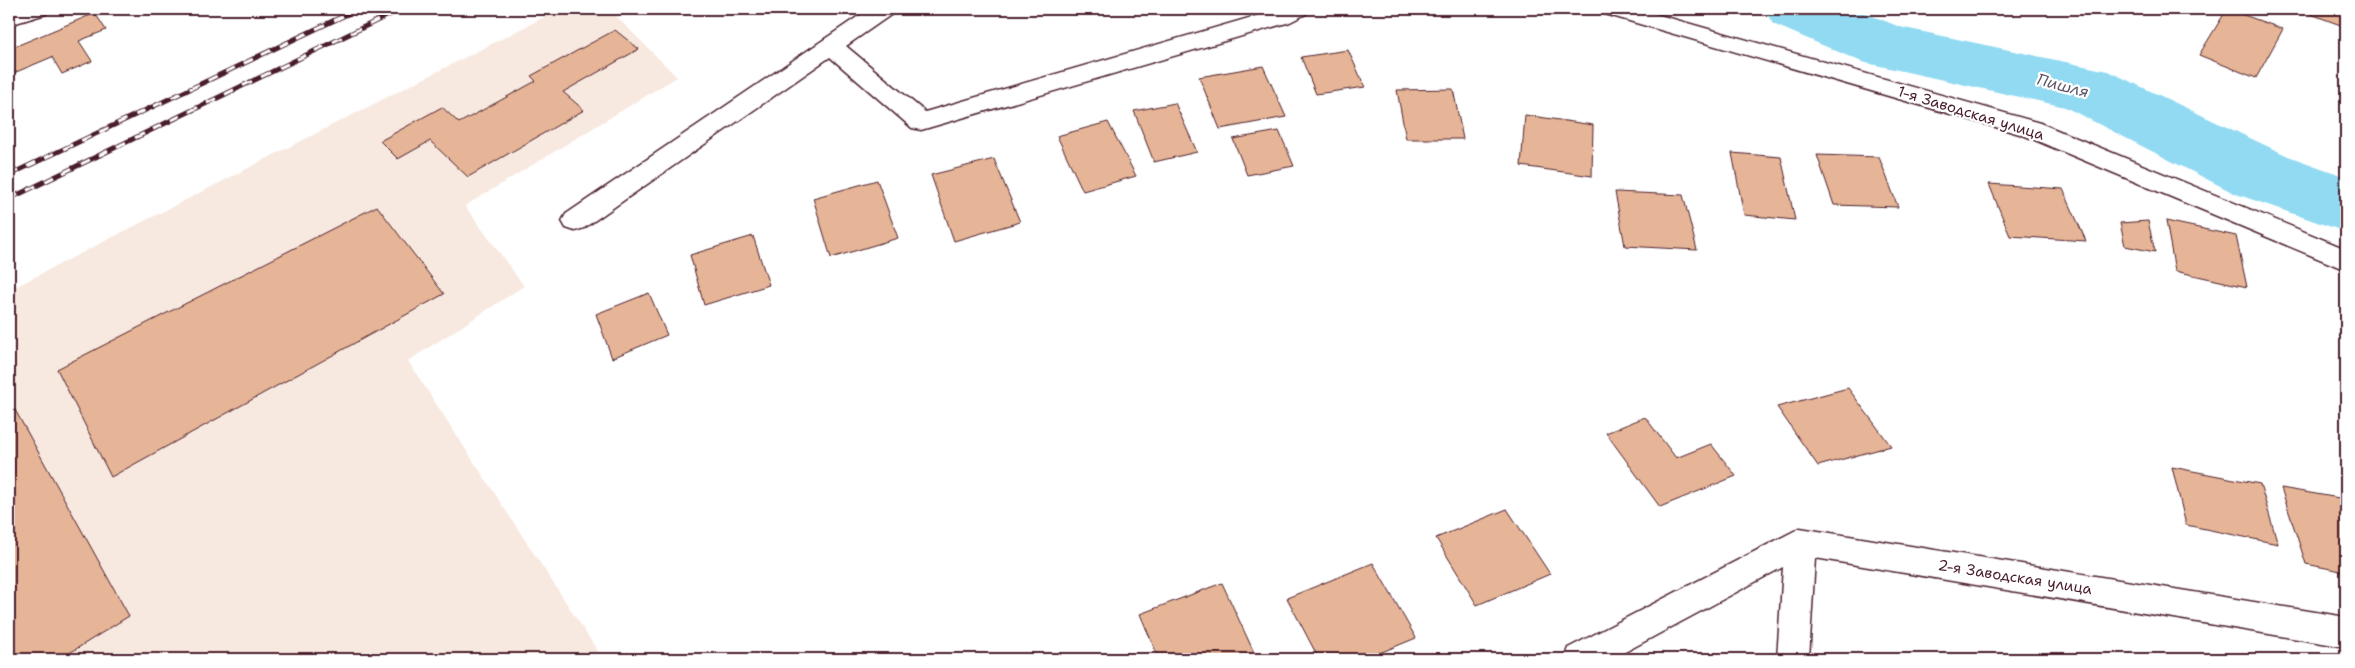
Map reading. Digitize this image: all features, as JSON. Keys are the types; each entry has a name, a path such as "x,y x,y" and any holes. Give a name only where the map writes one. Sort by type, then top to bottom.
{"street":[{"path":"9,18 38,9"},
{"path":"575,221 884,9"},
{"path":"831,45 920,122 1282,17 1298,9"},
{"name":"1-я Заводская улица","path":"1613,9 2030,129 2346,260"},
{"path":"1580,659 1800,542"},
{"path":"1793,659 1800,542"},
{"name":"2-я Заводская улица","path":"1800,542 2346,632"}],"shaded area":[{"path":"560,9 609,9 677,77 465,206 524,286 408,361 603,659 9,659 9,290"}],"building":[{"path":"2227,9 2283,29 2256,78 2199,55"},
{"path":"2297,9 2346,9 2346,27"},
{"path":"95,13 106,30 79,41 92,61 62,74 52,57 9,75 9,49"},
{"path":"615,30 639,49 563,92 584,110 468,177 430,141 398,159 380,141 442,107 459,123 536,81 531,76"},
{"path":"1348,50 1365,87 1316,94 1301,57"},
{"path":"1263,66 1286,117 1220,129 1199,77"},
{"path":"1453,89 1463,139 1406,139 1397,90"},
{"path":"1175,103 1197,152 1154,162 1134,111"},
{"path":"1525,115 1593,125 1592,176 1521,166"},
{"path":"1108,122 1136,176 1083,191 1057,136"},
{"path":"1279,131 1294,166 1247,175 1233,139"},
{"path":"1732,153 1781,157 1795,220 1744,215"},
{"path":"1817,155 1879,157 1898,207 1834,205"},
{"path":"994,159 1020,222 954,241 931,175"},
{"path":"877,180 898,238 831,258 813,198"},
{"path":"1989,184 2063,189 2086,241 2010,236"},
{"path":"1615,192 1683,195 1697,250 1625,246"},
{"path":"377,206 444,294 111,477 57,369"},
{"path":"2148,221 2155,252 2125,246 2120,223"},
{"path":"2166,221 2236,236 2247,287 2175,271"},
{"path":"753,236 769,285 704,305 690,255"},
{"path":"649,293 667,335 612,358 596,314"},
{"path":"1848,388 1891,446 1818,466 1777,407"},
{"path":"9,399 129,616 60,659 9,659"},
{"path":"1645,417 1676,458 1711,444 1736,476 1660,507 1606,433"},
{"path":"2172,467 2260,484 2278,544 2186,525"},
{"path":"2281,488 2345,499 2346,572 2306,564"},
{"path":"1507,509 1550,574 1477,605 1436,538"},
{"path":"1373,563 1416,638 1365,659 1319,659 1287,598"},
{"path":"1222,583 1257,659 1159,659 1140,614"}],"waterway":[{"name":"Пишля","path":"1796,9 1885,46 2084,88 2262,175 2346,205"}],"railway":[{"path":"9,175 358,9"},
{"path":"9,199 401,9"}]}
